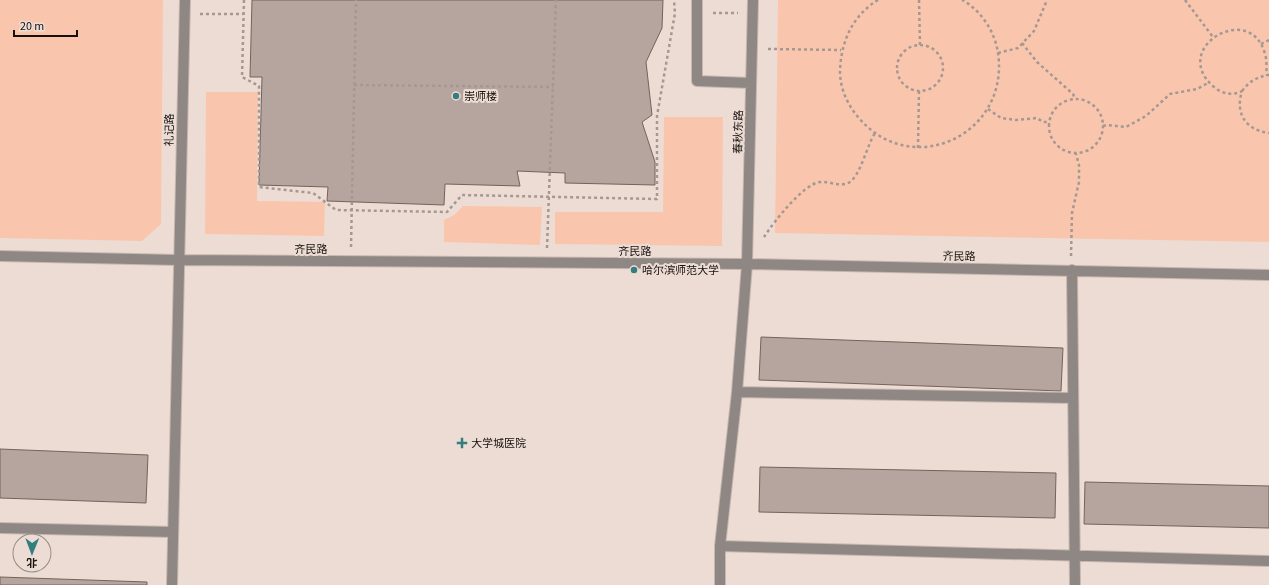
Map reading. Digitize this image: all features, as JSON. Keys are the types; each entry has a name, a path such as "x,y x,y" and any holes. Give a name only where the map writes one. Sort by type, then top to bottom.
{"lane":[{"name":"礼记路","path":"172,585 178,260 185,0"},
{"path":"698,0 697,82 751,84"},
{"name":"春秋东路","path":"720,585 720,546 737,392 747,264 753,0"},
{"name":"齐民路","path":"0,256 178,260 747,264 1269,275"},
{"path":"1072,270 1076,585"},
{"path":"737,392 1073,398"},
{"path":"0,528 173,532"},
{"path":"720,546 1269,562"}],"path":[{"path":"244,0 242,77 259,86 258,186 268,190 313,193 336,210 447,212 462,195 657,199 658,116 675,13 674,0"},
{"path":"351,261 356,0"},
{"path":"546,262 556,0"},
{"path":"878,0 868,6 850,27 842,50 840,81 850,107 867,129 891,143 918,148 944,144 966,133 984,115 996,93 1000,68 996,43 985,20 962,0"},
{"path":"919,0 920,45"},
{"path":"998,53 1018,48 1034,31 1047,0"},
{"path":"1185,0 1213,37"},
{"path":"184,14 243,14"},
{"path":"1231,29 1243,31 1253,36 1260,44 1265,54 1268,75 1252,80 1242,91 1236,94 1226,93 1216,89 1209,83 1203,74 1201,64 1202,54 1206,44 1213,37 1231,29"},
{"path":"1260,44 1269,40"},
{"path":"1022,43 1037,62 1073,94 1076,99"},
{"path":"920,45 927,46 938,55 943,68 942,76 933,87 919,91 911,90 904,86 896,72 900,56 912,46 920,45"},
{"path":"752,48 842,50"},
{"path":"1103,126 1126,127 1146,116 1170,94 1197,89 1209,83"},
{"path":"354,85 553,87"},
{"path":"918,148 919,91"},
{"path":"1242,91 1239,106 1244,120 1251,128 1260,132 1269,133"},
{"path":"1076,99 1092,104 1102,118 1103,126 1098,142 1092,148 1076,154 1062,150 1052,140 1049,131 1049,122 1052,113 1058,106 1066,101 1076,99"},
{"path":"988,109 1001,118 1016,120 1037,118 1043,122 1049,122"},
{"path":"763,239 775,220 811,186 820,182 836,185 848,183 859,172 862,160 875,133"},
{"path":"1072,270 1072,213 1079,182 1079,165 1076,154"}],"shaded area":[{"path":"0,0 163,0 161,224 142,241 0,238"},
{"path":"778,0 1269,0 1269,242 775,233"},
{"path":"206,92 258,92 257,201 325,202 324,236 205,234"},
{"path":"664,117 723,117 722,246 555,244 555,212 663,212"},
{"path":"463,206 542,207 540,245 444,242 444,220 454,215"}],"building":[{"name":"崇师楼","path":"252,0 663,0 662,28 646,62 652,115 642,122 655,162 655,185 565,183 565,173 517,171 520,186 445,184 444,205 327,201 328,187 259,185 262,77 250,77"},
{"path":"761,337 1063,348 1061,391 759,380"},
{"path":"0,449 148,455 146,503 0,498"},
{"path":"760,467 1056,473 1055,518 759,512"},
{"path":"1085,482 1269,486 1269,528 1084,524"},
{"path":"0,577 147,582 147,585 0,585"}],"place":[{"name":"崇师楼","path":"456,96"},
{"name":"哈尔滨师范大学","path":"634,270"},
{"name":"大学城医院","path":"462,443"}]}
